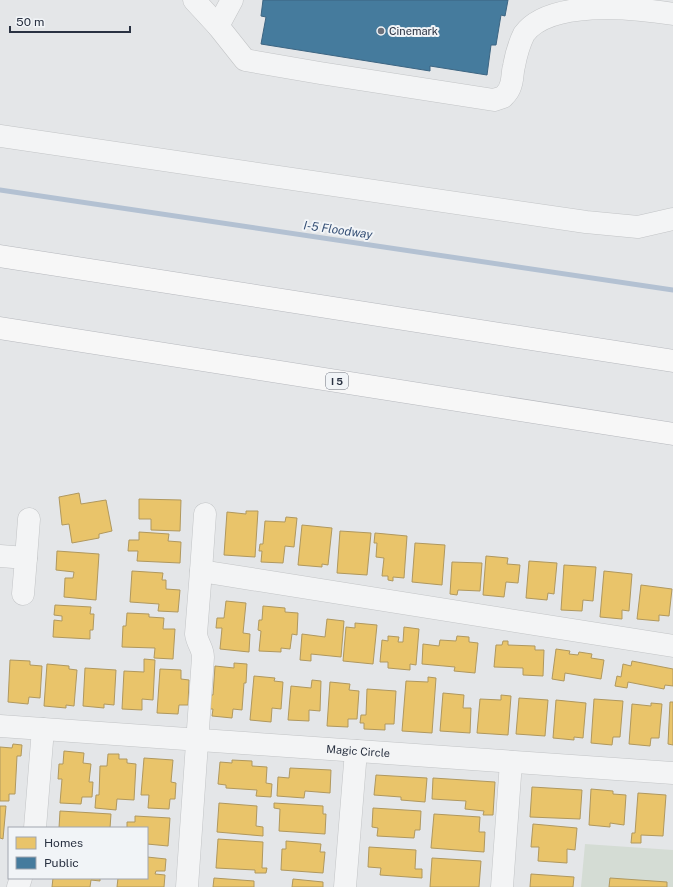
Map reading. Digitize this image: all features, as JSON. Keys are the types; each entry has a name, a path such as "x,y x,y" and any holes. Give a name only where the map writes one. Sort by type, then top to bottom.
{"highway":[{"path":"0,256 673,361"},
{"name":"I 5","path":"0,328 673,434"}],"street":[{"path":"194,0 218,26 245,60 494,100 503,97 510,87 519,46 525,32 534,20 542,13 564,5 582,2 597,2 673,14"},
{"path":"218,26 232,0"},
{"path":"0,136 586,222 638,227 673,219"},
{"path":"187,887 203,657 203,652 196,639 196,634 206,514"},
{"path":"23,594 29,519"},
{"path":"0,556 26,558"},
{"path":"201,571 673,646"},
{"name":"Magic Circle","path":"0,726 673,773"},
{"path":"36,827 43,728"},
{"path":"345,887 356,751"},
{"path":"502,887 511,762"}],"shaded area":[{"path":"585,844 673,850 673,887 581,887"}],"building: Homes":[{"path":"79,493 81,504 106,500 112,531 99,534 99,538 72,543 69,524 62,525 59,497"},
{"path":"139,499 181,500 180,531 151,530 151,519 139,519"},
{"path":"246,511 258,511 255,557 224,555 227,512 246,514"},
{"path":"286,517 297,518 294,547 285,546 283,563 261,562 262,551 259,551 260,544 263,544 265,521 285,522"},
{"path":"302,525 332,528 328,565 322,564 322,567 298,565"},
{"path":"340,531 371,533 367,575 337,573"},
{"path":"139,532 169,534 168,541 181,542 180,563 137,561 138,551 128,551 129,540 139,540"},
{"path":"375,533 407,536 404,578 393,577 393,581 388,580 388,576 382,576 384,558 376,557 377,543 374,543"},
{"path":"415,543 445,545 442,585 412,582"},
{"path":"57,551 99,554 96,600 64,597 65,578 73,578 74,572 56,570"},
{"path":"486,556 508,558 507,564 520,565 518,583 506,582 504,597 483,595"},
{"path":"529,561 557,563 554,594 548,593 547,600 526,598"},
{"path":"452,562 482,563 480,591 458,590 457,595 450,594"},
{"path":"564,565 596,567 593,601 583,600 582,611 561,610"},
{"path":"132,571 163,573 162,580 166,580 166,589 180,590 178,612 158,611 159,604 130,602"},
{"path":"604,571 632,574 629,611 622,610 622,619 600,617"},
{"path":"641,585 672,589 669,616 659,615 659,621 637,619"},
{"path":"226,601 246,603 243,633 250,634 249,652 220,649 222,628 216,628 217,618 224,618"},
{"path":"55,605 91,607 90,614 94,614 93,630 90,630 90,639 53,637 54,620 62,621 62,616 54,615"},
{"path":"263,606 285,608 285,612 298,613 297,635 292,634 290,649 281,648 281,652 259,651 261,631 258,630 259,620 262,620"},
{"path":"127,613 149,614 149,617 164,618 163,629 175,629 173,659 154,658 155,648 122,647 123,626 126,626"},
{"path":"327,619 344,621 341,657 311,654 311,661 300,660 302,634 325,637"},
{"path":"355,623 377,625 373,664 343,661 346,627 355,628"},
{"path":"404,627 419,629 416,665 410,664 410,670 388,668 388,662 380,662 382,640 388,641 388,636 399,637 398,642 403,642"},
{"path":"457,636 469,637 469,642 478,643 475,673 454,671 455,667 422,664 423,644 439,646 440,640 456,641"},
{"path":"503,641 508,641 508,645 535,646 535,650 544,650 543,676 523,675 523,668 494,667 496,645 502,645"},
{"path":"556,649 570,651 569,654 578,655 579,652 592,654 591,658 604,660 601,679 565,673 564,681 552,679"},
{"path":"144,659 155,660 153,700 142,699 142,710 122,709 124,671 144,672"},
{"path":"10,660 30,661 30,665 42,666 40,698 29,697 28,704 8,702"},
{"path":"632,661 673,669 673,686 665,685 664,689 628,682 627,688 615,686 617,676 621,677 623,664 631,666"},
{"path":"234,663 247,664 242,710 233,709 232,718 212,716 213,709 207,709 208,695 213,695 215,666 234,668"},
{"path":"47,664 69,666 69,669 77,670 74,706 66,705 66,708 44,706"},
{"path":"85,668 116,670 114,705 104,704 104,708 83,706"},
{"path":"160,669 181,670 181,679 189,680 188,705 179,705 178,714 157,713"},
{"path":"254,676 275,678 274,681 283,682 281,709 272,708 271,722 250,720"},
{"path":"428,677 436,678 432,733 402,731 406,681 428,682"},
{"path":"312,680 321,681 320,711 309,710 309,721 288,720 291,686 311,688"},
{"path":"330,682 350,684 349,690 359,691 357,719 348,719 348,727 327,726"},
{"path":"367,689 396,691 394,724 385,724 385,730 364,729 364,723 360,723 361,715 366,715"},
{"path":"443,693 464,695 463,708 471,708 470,733 440,731"},
{"path":"501,695 511,696 508,735 477,733 480,699 501,700"},
{"path":"519,698 548,700 545,736 516,734"},
{"path":"594,699 623,701 620,737 613,737 612,745 591,743"},
{"path":"556,700 586,703 583,738 574,737 574,740 553,738"},
{"path":"670,702 673,702 673,745 668,744"},
{"path":"651,703 662,704 659,738 651,738 650,746 629,744 632,704 651,706"},
{"path":"13,744 22,745 21,756 17,756 15,794 9,794 9,801 0,801 0,747 12,748"},
{"path":"64,751 84,753 83,763 91,764 89,782 93,782 92,797 82,797 81,804 60,803 62,779 58,779 59,764 63,764"},
{"path":"108,754 119,754 119,759 127,759 127,763 136,764 134,800 117,799 116,810 95,808 96,795 99,795 100,766 107,766"},
{"path":"144,758 173,760 171,782 176,783 175,799 170,799 169,809 148,808 149,795 141,795"},
{"path":"232,760 252,761 252,766 267,767 266,783 272,784 271,797 256,796 257,790 226,788 226,785 218,784 220,762 232,763"},
{"path":"290,768 331,770 330,793 305,791 304,798 277,796 278,777 289,778"},
{"path":"376,775 427,778 425,802 401,800 401,797 374,795"},
{"path":"433,778 495,782 493,815 483,815 484,811 465,809 466,801 432,799"},
{"path":"532,787 582,790 580,819 530,817"},
{"path":"591,789 613,791 613,794 626,795 624,825 610,823 610,827 589,825"},
{"path":"638,793 666,795 663,836 641,835 641,843 631,843 632,833 635,833"},
{"path":"219,803 257,806 256,826 263,827 263,836 217,832"},
{"path":"274,803 323,806 323,814 326,814 325,834 279,831 280,809 274,808"},
{"path":"0,806 6,806 3,839 0,838"},
{"path":"373,808 421,811 420,830 415,830 414,838 377,836 378,828 372,827"},
{"path":"60,811 111,814 110,827 59,827"},
{"path":"434,814 480,817 479,832 485,832 484,852 431,848"},
{"path":"135,816 170,818 168,846 148,844 148,827 127,827 127,822 135,822"},
{"path":"533,824 577,828 575,850 567,849 567,863 538,861 539,847 531,847"},
{"path":"218,839 263,842 262,868 267,868 266,873 255,873 255,870 216,868"},
{"path":"286,841 321,844 320,852 325,852 323,873 281,870 282,849 286,849"},
{"path":"369,847 416,850 415,869 422,869 422,878 380,875 381,868 368,867"},
{"path":"148,857 166,859 165,871 156,871 155,874 165,875 164,887 117,887 118,879 148,879"},
{"path":"432,858 481,861 479,887 430,887"},
{"path":"531,874 574,877 573,887 530,887"},
{"path":"214,878 254,881 254,887 213,887"},
{"path":"610,878 667,882 667,887 609,887"},
{"path":"53,879 100,879 100,881 91,880 90,887 52,887"},
{"path":"293,879 323,882 323,887 292,887"}],"building: Public":[{"name":"Cinemark","path":"263,0 508,0 505,16 501,15 496,45 491,45 487,75 430,66 430,71 261,44 266,17 261,16"}],"waterway":[{"name":"I-5 Floodway","path":"0,190 673,290"}],"place":[{"name":"Cinemark","path":"381,31"}]}
